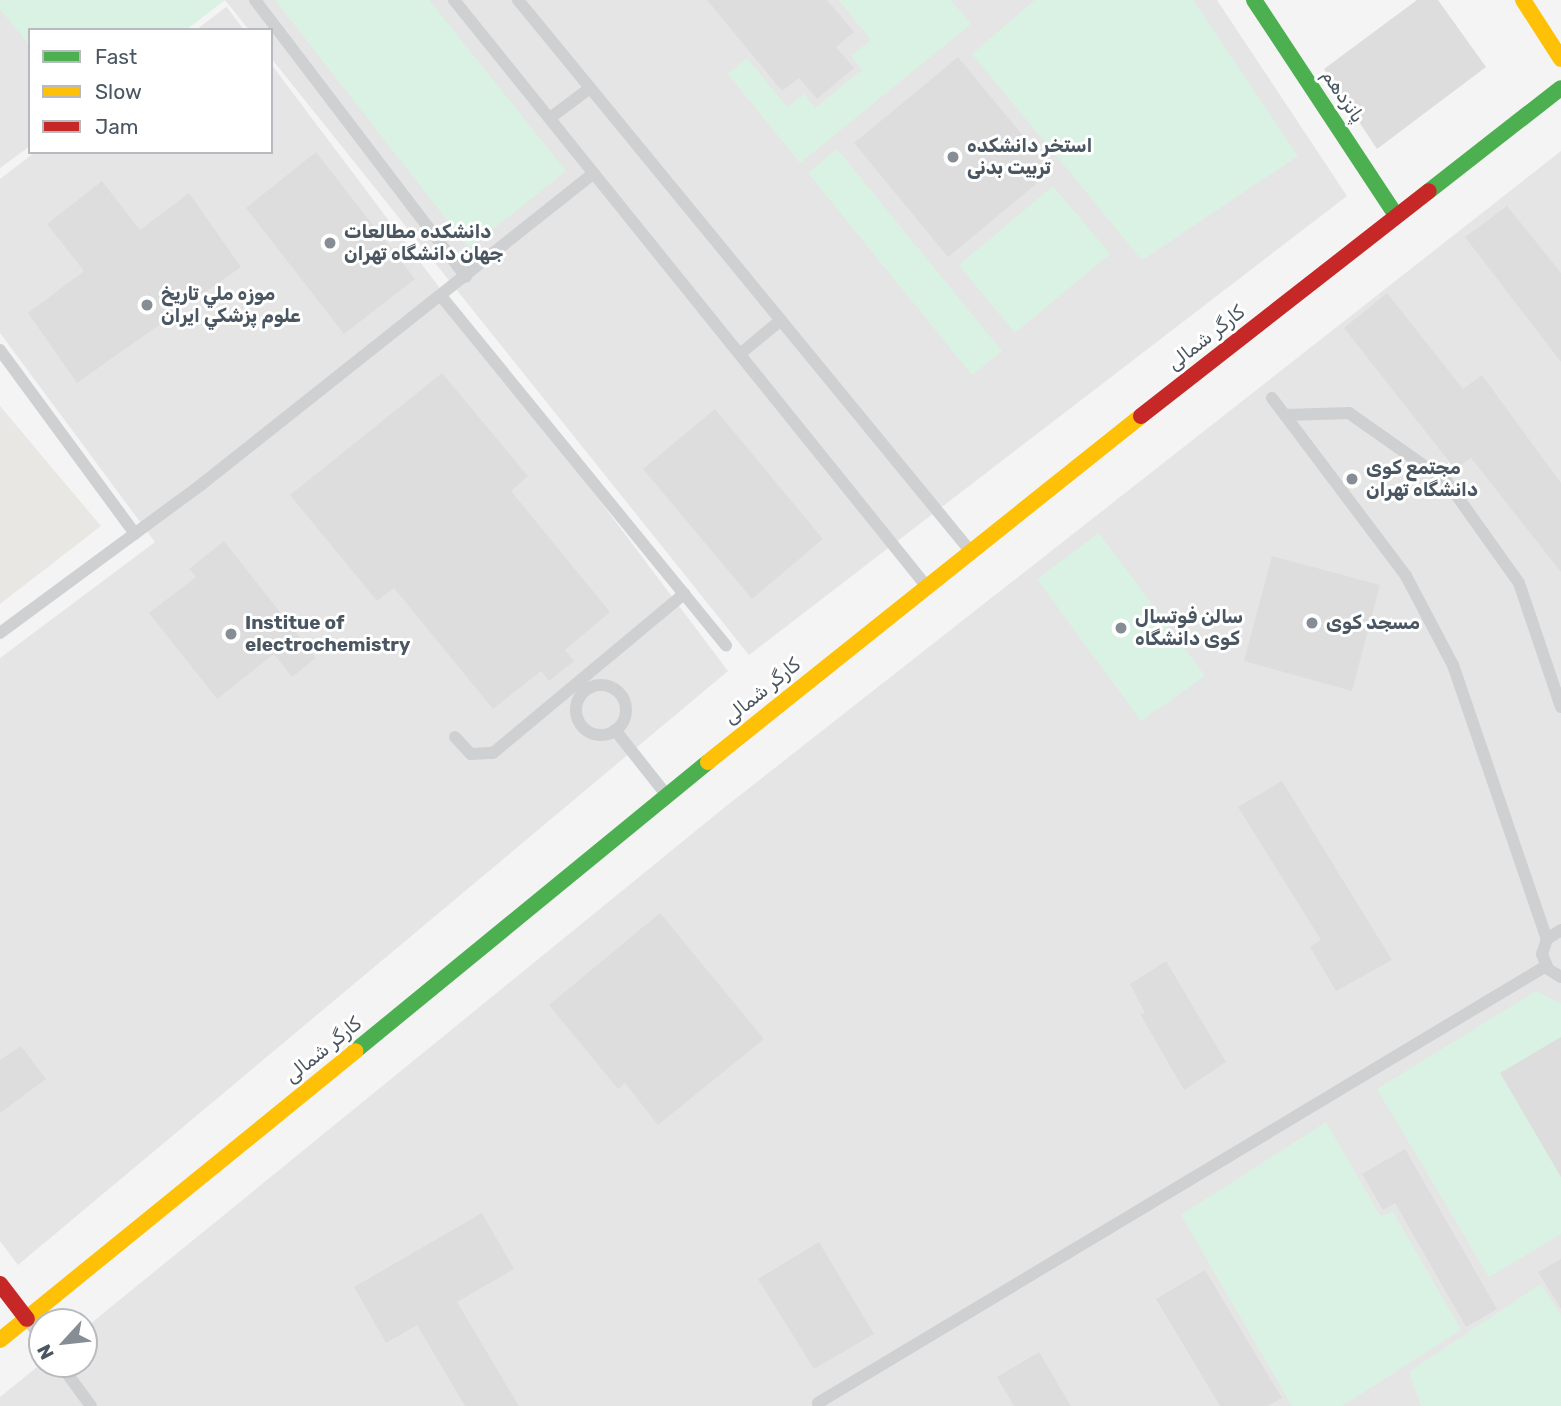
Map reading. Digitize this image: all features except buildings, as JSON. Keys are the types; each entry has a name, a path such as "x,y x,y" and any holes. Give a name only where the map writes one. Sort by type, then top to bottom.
{"main road":[{"name":"پانزدهم","path":"1254,0 1396,215"},
{"path":"1523,0 1561,59"},
{"name":"کارگر شمالی","path":"0,1340 925,584 1561,88"},
{"path":"0,1283 27,1319"}],"lane":[{"path":"256,0 466,276"},
{"path":"454,0 925,584"},
{"path":"518,0 969,550"},
{"path":"550,118 590,88"},
{"path":"0,633 135,534 442,296 594,173"},
{"path":"442,296 726,646"},
{"path":"740,354 781,320"},
{"path":"0,350 135,534"},
{"path":"1272,398 1406,576 1453,665 1546,939 1542,954 1546,966 1561,977"},
{"path":"1284,415 1349,413 1447,482 1519,583 1561,707"},
{"path":"455,737 471,754 493,753 580,687 684,594"},
{"path":"599,684 620,694 626,709 615,730 599,734 584,728 576,705 580,687 599,684"},
{"path":"615,730 667,796"},
{"path":"1546,939 1561,930"},
{"path":"818,1403 1546,966"},
{"path":"71,1378 92,1406"}],"shaded area":[{"path":"0,0 28,28 28,147 0,168"},
{"path":"225,0 1217,0 1347,196 749,655 273,60 273,28 247,28"},
{"path":"226,7 242,28 199,28"},
{"path":"273,67 728,671 18,1265 0,1241 0,658 155,542 0,333 0,179 32,154 273,154"},
{"name":"مجتمع کوی دانشگاه تهران","path":"1561,151 1561,1406 0,1406 0,1397 28,1374 28,1378 98,1378 98,1318 725,807"},
{"path":"0,406 101,526 0,604"}],"green space":[{"path":"0,0 225,0 189,28 28,28 28,44 0,9"},
{"path":"275,0 429,0 566,171 469,248"},
{"path":"839,0 951,0 971,24 800,163 728,74 747,58 787,107 804,94 815,108 862,70 851,56 871,40"},
{"path":"1035,0 1193,0 1298,156 1142,260 972,54"},
{"path":"837,149 1002,351 972,375 808,173"},
{"path":"1053,186 1110,254 1015,333 959,265"},
{"name":"سالن فوتسال کوی دانشگاه","path":"1099,533 1205,676 1141,721 1037,579"},
{"path":"1536,991 1561,1004 1561,1234 1489,1277 1377,1089"},
{"path":"1326,1122 1380,1216 1393,1212 1461,1330 1342,1406 1292,1406 1181,1215"},
{"path":"1541,1284 1561,1315 1561,1406 1421,1406 1409,1372"}],"traffic: fast":[{"path":"1254,0 1396,215"},
{"path":"1429,191 1561,88"},
{"path":"355,1051 708,762"}],"traffic: slow":[{"path":"1523,0 1561,59"},
{"path":"708,762 1141,416"},
{"path":"0,1340 355,1051"}],"traffic: jam":[{"path":"1141,416 1429,191"},
{"path":"0,1284 27,1319"}],"place":[{"name":"استخر دانشکده تربیت بدنی","path":"953,157"},
{"name":"دانشکده مطالعات جهان دانشگاه تهران","path":"330,243"},
{"name":"موزه ملي تاريخ علوم پزشكي ايران","path":"147,305"},
{"name":"مجتمع کوی دانشگاه تهران","path":"1352,479"},
{"name":"مسجد کوی","path":"1312,623"},
{"name":"سالن فوتسال کوی دانشگاه","path":"1121,628"},
{"name":"Institue of electrochemistry","path":"231,634"}]}
